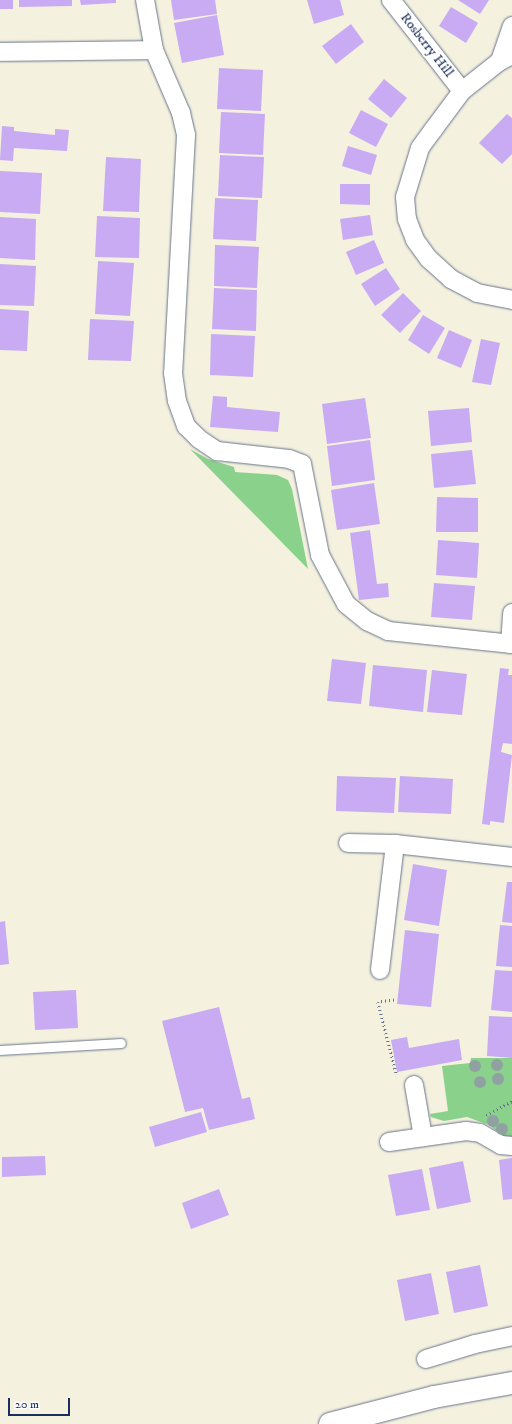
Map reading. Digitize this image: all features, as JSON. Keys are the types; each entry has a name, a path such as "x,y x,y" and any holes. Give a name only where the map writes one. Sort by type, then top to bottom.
{"main road":[{"path":"330,1424 434,1397 512,1383"}],"street":[{"path":"145,0 154,50 181,113 186,135 173,373 177,401 186,426 199,439 217,451 289,459 302,464 320,555 346,604 367,621 388,631 511,644 512,613"},
{"name":"Rosberry Hill","path":"391,0 462,91"},
{"name":"Rosberry Hill","path":"512,26 506,58 462,91 420,148 405,197 407,219 415,240 429,259 451,279 477,293 512,300"},
{"path":"0,52 154,50"},
{"path":"348,843 395,844 512,857"},
{"path":"380,970 395,844"},
{"path":"407,1083 423,1137"},
{"path":"389,1142 474,1131 501,1145 512,1146"},
{"path":"426,1359 476,1344 512,1336"}],"lane":[{"path":"0,1050 121,1043"}],"path":[{"path":"394,1000 378,1002 393,1069 407,1083"},
{"path":"484,1116 512,1100"}],"green space":[{"path":"190,449 208,459 234,467 235,472 277,475 288,480 292,489 308,569"},
{"path":"471,1058 512,1058 512,1137 503,1136 489,1125 467,1117 444,1121 431,1117 430,1114 448,1111 442,1066 470,1063"}],"building":[{"path":"0,0 13,0 13,9 0,9"},
{"path":"19,0 72,0 72,6 19,7"},
{"path":"80,0 116,0 116,3 81,5"},
{"path":"171,0 215,0 217,14 174,20"},
{"path":"307,0 340,0 344,15 314,24"},
{"path":"458,0 489,0 480,14"},
{"path":"451,7 478,23 466,43 439,26"},
{"path":"217,15 224,55 182,63 174,23"},
{"path":"351,24 364,42 336,64 322,46"},
{"path":"219,68 263,70 261,111 217,109"},
{"path":"384,79 407,98 391,118 368,99"},
{"path":"361,110 388,124 376,147 349,133"},
{"path":"221,112 265,114 263,155 219,153"},
{"path":"507,114 512,118 512,154 502,164 479,143"},
{"path":"2,126 14,127 14,131 55,135 55,129 69,130 67,151 14,148 13,161 0,160"},
{"path":"348,146 377,155 371,175 342,166"},
{"path":"220,155 264,157 262,198 218,196"},
{"path":"106,157 141,159 139,212 103,211"},
{"path":"0,171 42,173 40,214 0,212"},
{"path":"340,184 370,184 370,205 340,204"},
{"path":"215,198 258,200 256,241 213,239"},
{"path":"370,215 373,235 343,240 340,219"},
{"path":"97,216 140,218 139,258 95,257"},
{"path":"0,217 36,219 35,260 0,258"},
{"path":"374,240 384,263 356,275 346,252"},
{"path":"215,245 259,247 257,288 214,286"},
{"path":"98,261 134,263 130,316 95,314"},
{"path":"0,264 36,266 34,306 0,305"},
{"path":"386,268 400,289 375,306 361,284"},
{"path":"214,288 257,290 256,331 212,329"},
{"path":"403,293 421,311 400,333 381,315"},
{"path":"0,309 29,311 27,351 0,350"},
{"path":"423,315 445,328 429,354 408,340"},
{"path":"90,319 134,321 131,361 88,360"},
{"path":"449,330 472,340 461,368 437,358"},
{"path":"211,334 255,336 253,377 210,375"},
{"path":"481,339 500,343 491,385 472,382"},
{"path":"213,396 227,397 227,407 280,412 278,432 210,427"},
{"path":"365,398 371,438 327,444 322,404"},
{"path":"469,408 472,442 431,446 428,411"},
{"path":"370,440 375,480 332,486 327,446"},
{"path":"472,450 476,484 434,488 431,454"},
{"path":"374,483 380,524 337,530 331,490"},
{"path":"437,497 478,498 478,532 436,532"},
{"path":"370,530 377,584 388,583 389,597 359,600 350,533"},
{"path":"438,540 479,543 477,578 436,575"},
{"path":"434,583 475,586 472,620 431,617"},
{"path":"332,659 366,663 361,704 327,701"},
{"path":"373,665 427,670 423,712 369,706"},
{"path":"500,668 509,669 508,675 512,675 512,744 503,743 501,752 512,755 504,823 490,821 490,825 482,824"},
{"path":"432,670 467,674 462,715 427,712"},
{"path":"337,776 396,778 394,813 336,811"},
{"path":"400,776 453,779 451,814 398,812"},
{"path":"413,864 447,870 439,926 404,920"},
{"path":"507,882 512,882 512,923 502,922"},
{"path":"5,921 9,964 0,965 0,922"},
{"path":"500,925 512,926 512,967 496,966"},
{"path":"405,930 439,934 431,1007 397,1004"},
{"path":"495,970 512,971 512,1012 491,1010"},
{"path":"76,990 78,1028 35,1030 33,992"},
{"path":"219,1007 242,1099 250,1097 255,1119 209,1130 203,1108 185,1112 162,1021"},
{"path":"489,1016 512,1017 512,1058 487,1056"},
{"path":"407,1037 409,1048 459,1039 462,1060 397,1072 391,1040"},
{"path":"201,1112 207,1132 155,1147 149,1127"},
{"path":"45,1156 46,1175 2,1177 2,1157"},
{"path":"512,1158 512,1199 503,1200 499,1160"},
{"path":"463,1161 471,1202 437,1209 429,1168"},
{"path":"422,1169 430,1210 396,1216 388,1175"},
{"path":"219,1189 229,1215 191,1229 182,1203"},
{"path":"480,1265 488,1306 454,1313 446,1272"},
{"path":"431,1273 439,1314 405,1321 397,1280"}]}
